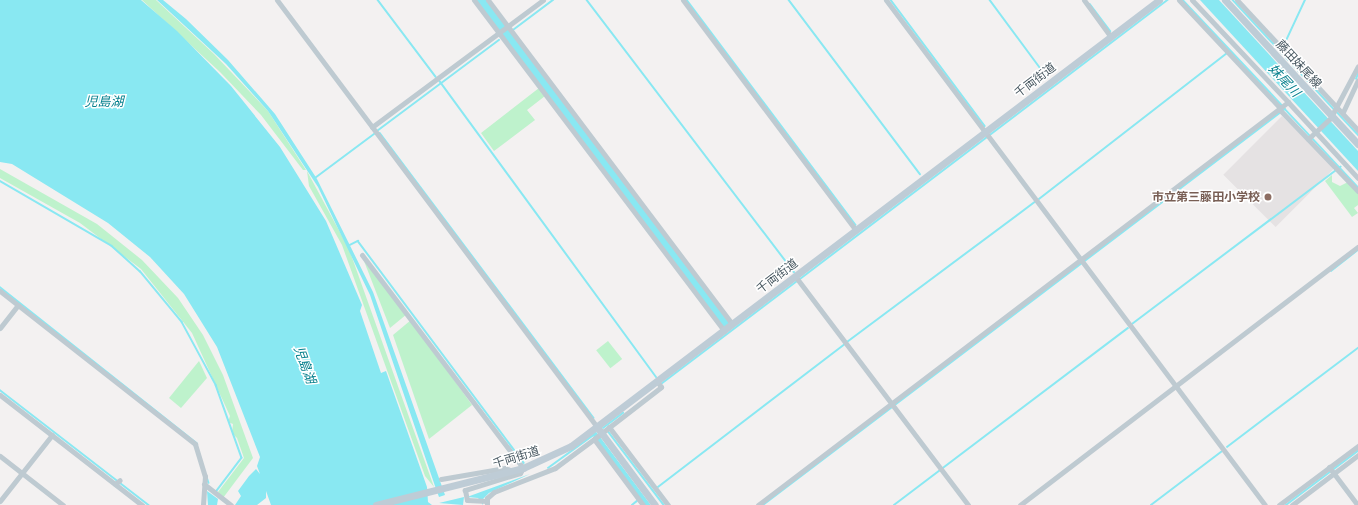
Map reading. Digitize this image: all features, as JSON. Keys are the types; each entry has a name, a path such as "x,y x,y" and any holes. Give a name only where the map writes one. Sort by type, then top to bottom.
{"street":[{"path":"277,0 375,129 597,434 655,505"},
{"path":"474,0 500,32 724,330"},
{"path":"488,0 732,324"},
{"path":"375,129 500,32 509,29 543,0"},
{"path":"683,0 856,230"},
{"path":"886,0 1265,505"},
{"path":"1084,0 1111,37"},
{"name":"千両街道","path":"376,505 523,468 597,434 724,330 797,279 856,230 987,135 1159,0"},
{"path":"1179,0 1282,108 1358,178"},
{"path":"1192,0 1282,108 1312,135 1337,169 1358,191"},
{"name":"藤田妹尾線","path":"1225,0 1337,113 1358,144"},
{"path":"1237,0 1337,113 1358,130"},
{"path":"1337,113 1358,66"},
{"path":"1312,135 1337,113 1358,80"},
{"path":"758,505 892,406 1282,108"},
{"path":"1020,505 1358,247"},
{"path":"362,255 523,468 520,473 468,489 466,498 484,502 494,492 555,468 597,434 609,427 659,384"},
{"path":"797,279 968,505"},
{"path":"0,291 195,444 204,484 203,505"},
{"path":"0,328 18,305"},
{"path":"0,395 117,482 142,505"},
{"path":"609,427 668,505"},
{"path":"597,434 642,505"},
{"path":"0,501 52,435"},
{"path":"1279,505 1314,484 1332,471 1344,462 1358,446"},
{"path":"1292,505 1323,477 1344,462 1358,455"},
{"path":"0,456 63,505"},
{"path":"441,479 505,468 512,471"},
{"path":"1332,471 1357,504"},
{"path":"204,484 231,505"}],"shaded area":[{"name":"市立第三藤田小学校","path":"1282,116 1334,168 1276,227 1223,175"}],"green space":[{"path":"142,0 156,0 214,54 268,111 306,170 303,170 261,115 220,72"},
{"path":"539,88 545,96 527,110 535,120 494,151 481,133"},
{"path":"0,169 97,224 142,260 178,298 203,335 223,375 253,458 223,498 218,492 244,458 237,438 232,433 233,424 228,422 230,416 192,333 141,269 80,223 0,178"},
{"path":"307,171 349,249 434,487 425,476 342,245 309,186"},
{"path":"1332,175 1332,182 1340,186 1348,182 1358,193 1358,205 1354,208 1358,213 1352,217 1325,181"},
{"path":"364,261 407,314 390,328"},
{"path":"411,320 472,405 429,439 393,335"},
{"path":"608,341 622,359 610,368 596,350"},
{"path":"199,361 207,378 181,408 169,398"}],"water":[{"name":"児島湖","path":"0,0 141,0 177,31 231,86 280,147 326,221 362,305 360,311 381,373 386,371 427,487 428,502 432,505 271,505 266,491 266,498 257,505 235,505 241,496 238,491 249,476 256,469 260,474 257,466 260,457 217,347 184,294 150,257 108,223 12,164 0,162"},
{"path":"157,0 163,0 186,19 228,60 275,114 317,179 373,292 445,495 439,497 370,295 318,187 268,111 226,64"},
{"name":"妹尾川","path":"1200,0 1219,0 1358,151 1358,171"},
{"path":"530,474 489,493 483,499 483,505 478,498 467,497"},
{"path":"207,491 218,499 217,505 208,505"},
{"path":"464,497 463,505 439,503"}],"waterway":[{"path":"378,0 436,77"},
{"path":"481,0 726,324"},
{"path":"513,30 553,0"},
{"path":"587,0 794,272"},
{"path":"687,0 856,225"},
{"path":"789,0 920,174"},
{"path":"891,0 985,126"},
{"path":"990,0 1047,77"},
{"path":"800,279 1168,0"},
{"path":"1183,0 1282,105"},
{"path":"1233,0 1334,109"},
{"path":"1284,45 1305,0"},
{"path":"1090,4 1110,31"},
{"path":"504,36 510,32"},
{"path":"377,131 499,40"},
{"path":"1039,199 1227,53"},
{"path":"1356,79 1358,74"},
{"path":"439,80 656,377"},
{"path":"1285,109 1358,187"},
{"path":"763,505 1285,109"},
{"path":"1336,111 1358,135"},
{"path":"380,133 594,418"},
{"path":"315,178 374,134"},
{"path":"1132,324 1340,167"},
{"path":"0,181 112,246 140,271 182,322 216,385 242,458 217,491"},
{"path":"847,342 1035,202"},
{"path":"350,245 358,241 524,463"},
{"path":"1331,271 1358,250"},
{"path":"661,384 797,281"},
{"path":"0,287 197,443"},
{"path":"894,505 1128,328"},
{"path":"658,487 844,345"},
{"path":"1227,447 1358,348"},
{"path":"0,390 149,505"},
{"path":"603,428 623,413"},
{"path":"608,431 664,505"},
{"path":"548,468 595,434"},
{"path":"595,434 648,505"},
{"path":"1286,505 1358,451"},
{"path":"1151,505 1221,452"},
{"path":"207,477 209,483"},
{"path":"632,505 637,501"}],"place":[{"name":"市立第三藤田小学校","path":"1268,197"}]}
